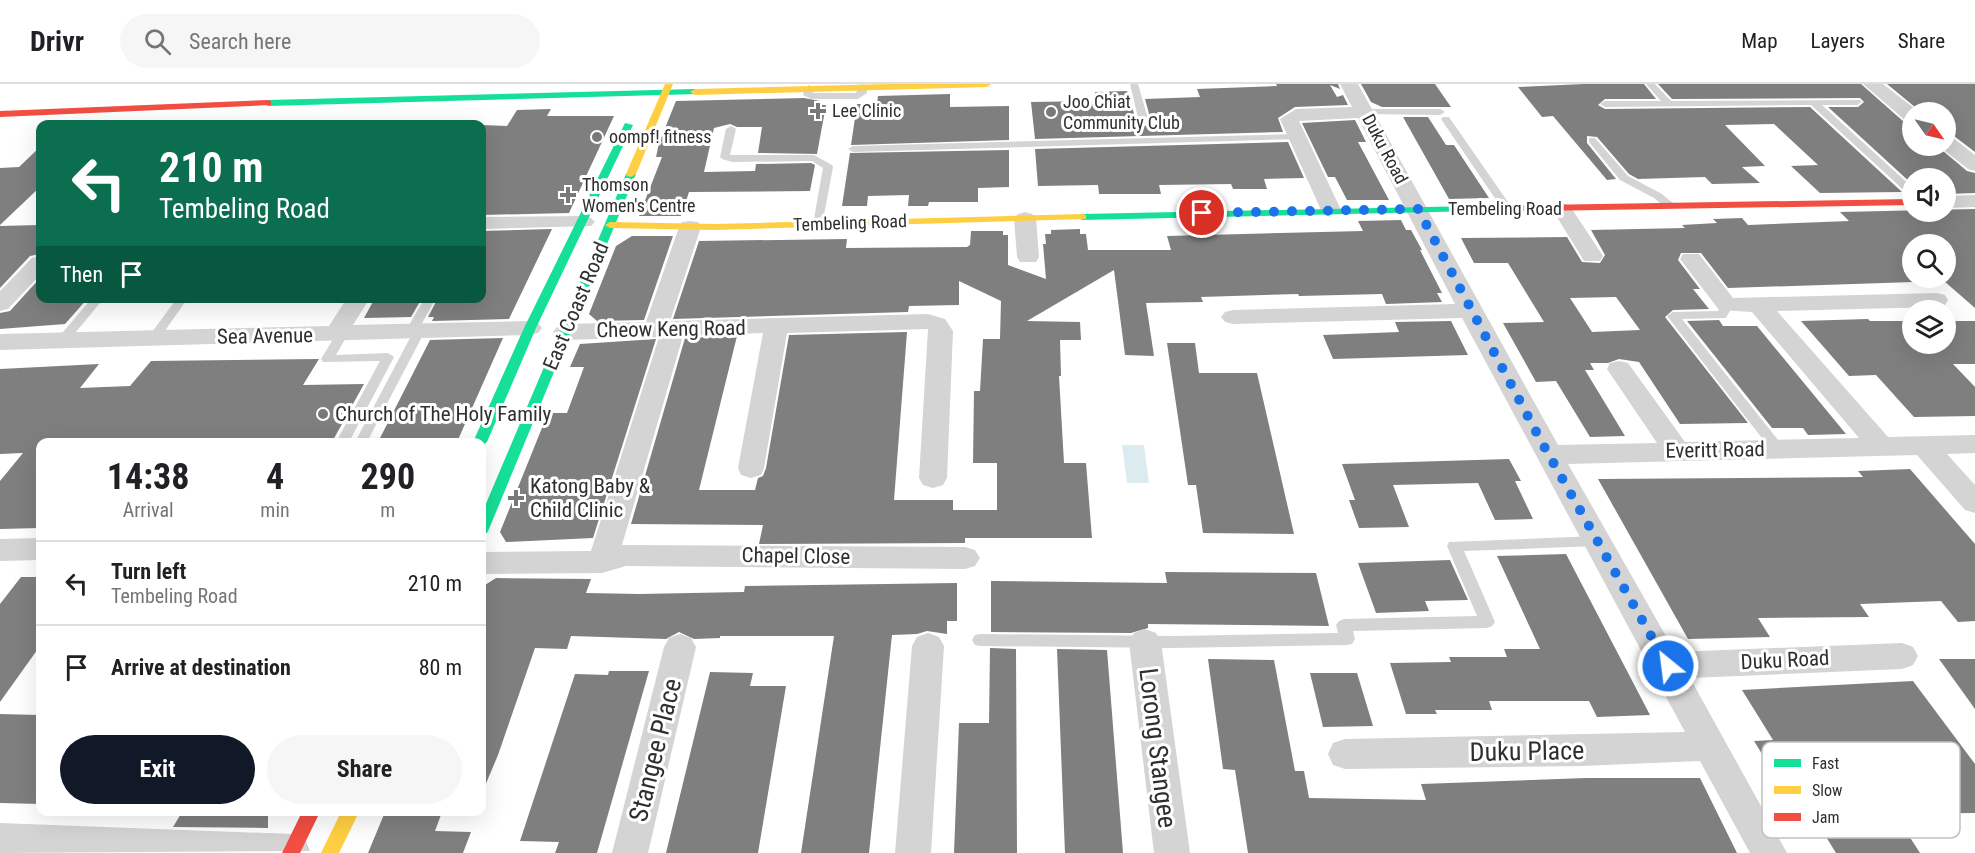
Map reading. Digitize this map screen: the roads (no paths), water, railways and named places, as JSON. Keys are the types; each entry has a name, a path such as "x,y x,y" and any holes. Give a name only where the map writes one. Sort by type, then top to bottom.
{"street":[{"path":"1,106 641,99 667,88 987,84"},
{"name":"Duku Road","path":"1349,84 1418,209 1470,311 1668,666 1709,746 1769,853"},
{"path":"1872,84 1902,108"},
{"name":"East Coast Road","path":"486,520 667,88"},
{"name":"East Coast Road","path":"482,438 530,328 584,222 641,99"},
{"path":"1331,210 1290,123 1292,116 1365,112"},
{"path":"1956,150 1975,165"},
{"path":"1956,201 1975,201"},
{"name":"Tembeling Road","path":"609,228 661,231 682,227 1331,210 1562,209 1902,202"},
{"path":"1562,209 1592,256"},
{"path":"1025,218 1028,258"},
{"name":"East Coast Road","path":"486,224 584,222"},
{"path":"612,555 664,330 682,227"},
{"path":"1690,259 1727,305 1902,301"},
{"path":"0,303 36,267"},
{"path":"339,335 356,303"},
{"path":"1760,305 1881,446"},
{"path":"1233,317 1470,311"},
{"name":"Cheow Keng Road","path":"565,332 928,321 938,324 941,331 933,478"},
{"name":"Cheow Keng Road","path":"750,468 776,326"},
{"name":"Sea Avenue","path":"0,342 339,335 530,328"},
{"path":"1619,369 1677,451"},
{"name":"Everitt Road","path":"1550,455 1975,444"},
{"path":"1923,445 1975,503"},
{"path":"0,550 36,549"},
{"name":"Chapel Close","path":"486,550 612,555 965,558"},
{"name":"Chapel Close","path":"486,563 612,555"},
{"name":"Lorong Stangee","path":"1145,642 1172,853"},
{"path":"913,853 928,646"},
{"name":"Stangee Place","path":"630,853 680,647"},
{"name":"Duku Road","path":"1668,666 1902,656"},
{"name":"Duku Place","path":"1345,754 1709,746"},
{"path":"330,853 348,816"},
{"path":"0,840 156,846 297,840"}],"lane":[{"path":"1134,84 1144,122"},
{"path":"1650,84 1668,103"},
{"path":"1813,102 1902,183"},
{"path":"1605,104 1857,102"},
{"path":"1365,112 1443,115 1507,208"},
{"path":"731,129 725,157 732,159 814,158 828,167 818,224"},
{"path":"853,149 1297,137"},
{"path":"1592,140 1624,178 1658,196 1670,206"},
{"path":"62,341 95,303"},
{"path":"153,339 179,303"},
{"path":"363,438 429,303"},
{"path":"1727,305 1722,315 1673,316 1777,448"},
{"path":"339,335 327,359 388,357 345,438"},
{"path":"980,640 1145,642 1347,639 1344,625 1486,622 1454,546 1597,540"}],"place":[{"name":"Lee Clinic","path":"818,111"},
{"name":"Joo Chiat Community Club","path":"1051,112"},
{"name":"oompf! fitness","path":"597,137"},
{"name":"Thomson Women's Centre","path":"568,195"},
{"name":"Church of The Holy Family","path":"323,414"},
{"name":"Katong Baby & Child Clinic","path":"516,498"}]}
